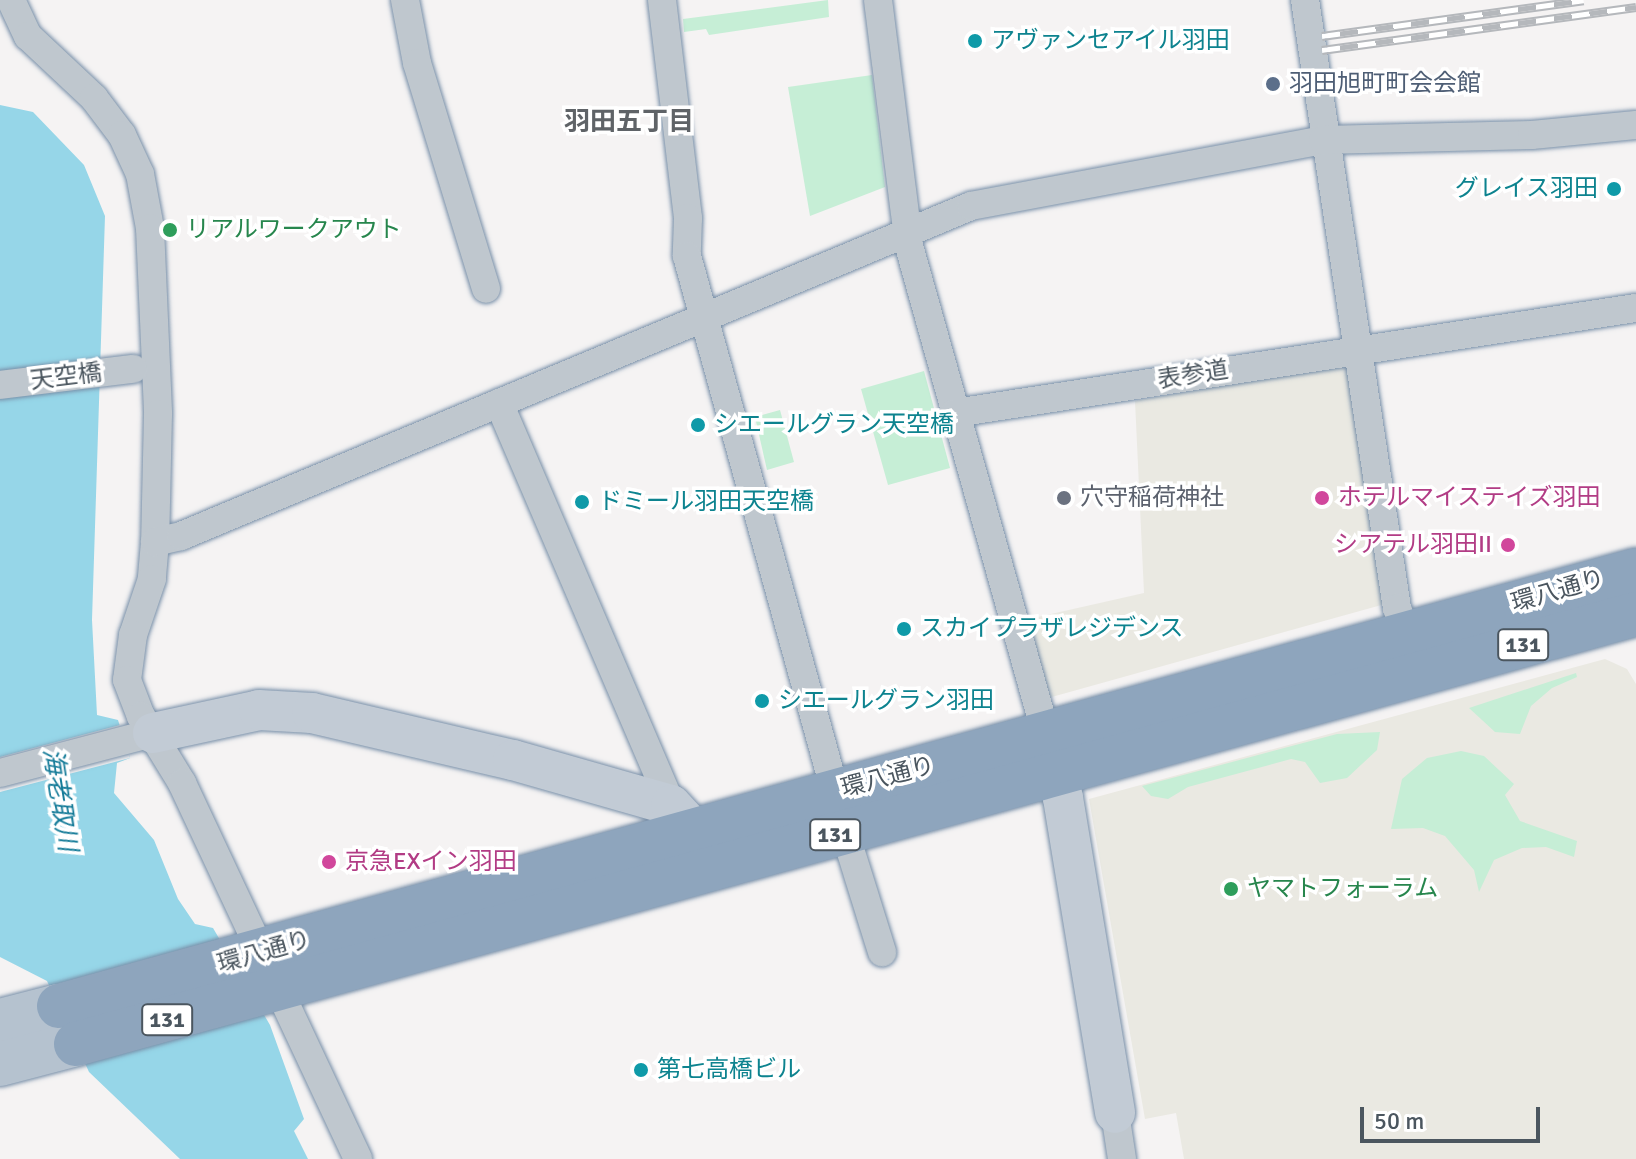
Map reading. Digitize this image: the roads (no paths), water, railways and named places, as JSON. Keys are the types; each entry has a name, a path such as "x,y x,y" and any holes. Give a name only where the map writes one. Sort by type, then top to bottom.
{"highway":[{"name":"環八通り","path":"1051,754 1405,633 1633,580"},
{"name":"環八通り","path":"68,1025 260,975 690,836 840,812 1051,754 1447,666 1636,614"}],"main road":[{"name":"環八通り","path":"0,1021 68,1025"},
{"name":"環八通り","path":"0,1064 68,1025"}],"street":[{"path":"11,0 28,36 94,98 113,123 140,174 150,228 158,414 155,542 152,579 133,635 127,680 139,736 260,975 358,1159"},
{"path":"405,0 417,63 486,289"},
{"path":"662,0 688,218 687,256 840,812 882,952"},
{"path":"878,0 906,233 1051,754 1122,1159"},
{"path":"1305,0 1354,348 1405,633 1422,659 1447,666"},
{"path":"155,542 181,536 971,206 1323,140 1532,135 1636,125"},
{"name":"表参道","path":"955,413 1354,348 1636,308"},
{"name":"天空橋","path":"0,385 133,369"},
{"path":"499,403 690,836"},
{"path":"0,773 139,736 259,710 312,713 513,760 690,836"}],"water":[{"name":"海老取川","path":"0,105 33,112 84,165 105,216 92,620 97,715 118,720 130,758 117,763 114,793 154,840 178,899 195,924 213,928 270,1025 304,1119 294,1131 308,1159 180,1159 89,1072 47,981 0,957"}],"railway":[{"path":"1322,36 1584,0"},
{"path":"1322,50 1636,7"}],"place":[{"name":"アヴァンセアイル羽田","path":"975,41"},
{"name":"羽田旭町町会会館","path":"1273,84"},
{"name":"グレイス羽田","path":"1614,189"},
{"name":"リアルワークアウト","path":"170,230"},
{"name":"シエールグラン天空橋","path":"698,425"},
{"name":"穴守稲荷神社","path":"1064,498"},
{"name":"ホテルマイステイズ羽田","path":"1322,498"},
{"name":"ドミール羽田天空橋","path":"582,502"},
{"name":"シアテル羽田II","path":"1508,545"},
{"name":"スカイプラザレジデンス","path":"904,629"},
{"name":"シエールグラン羽田","path":"762,701"},
{"name":"京急EXイン羽田","path":"329,862"},
{"name":"ヤマトフォーラム","path":"1231,889"},
{"name":"第七高橋ビル","path":"641,1070"}],"district":[{"name":"羽田五丁目","path":"629,123"}]}
